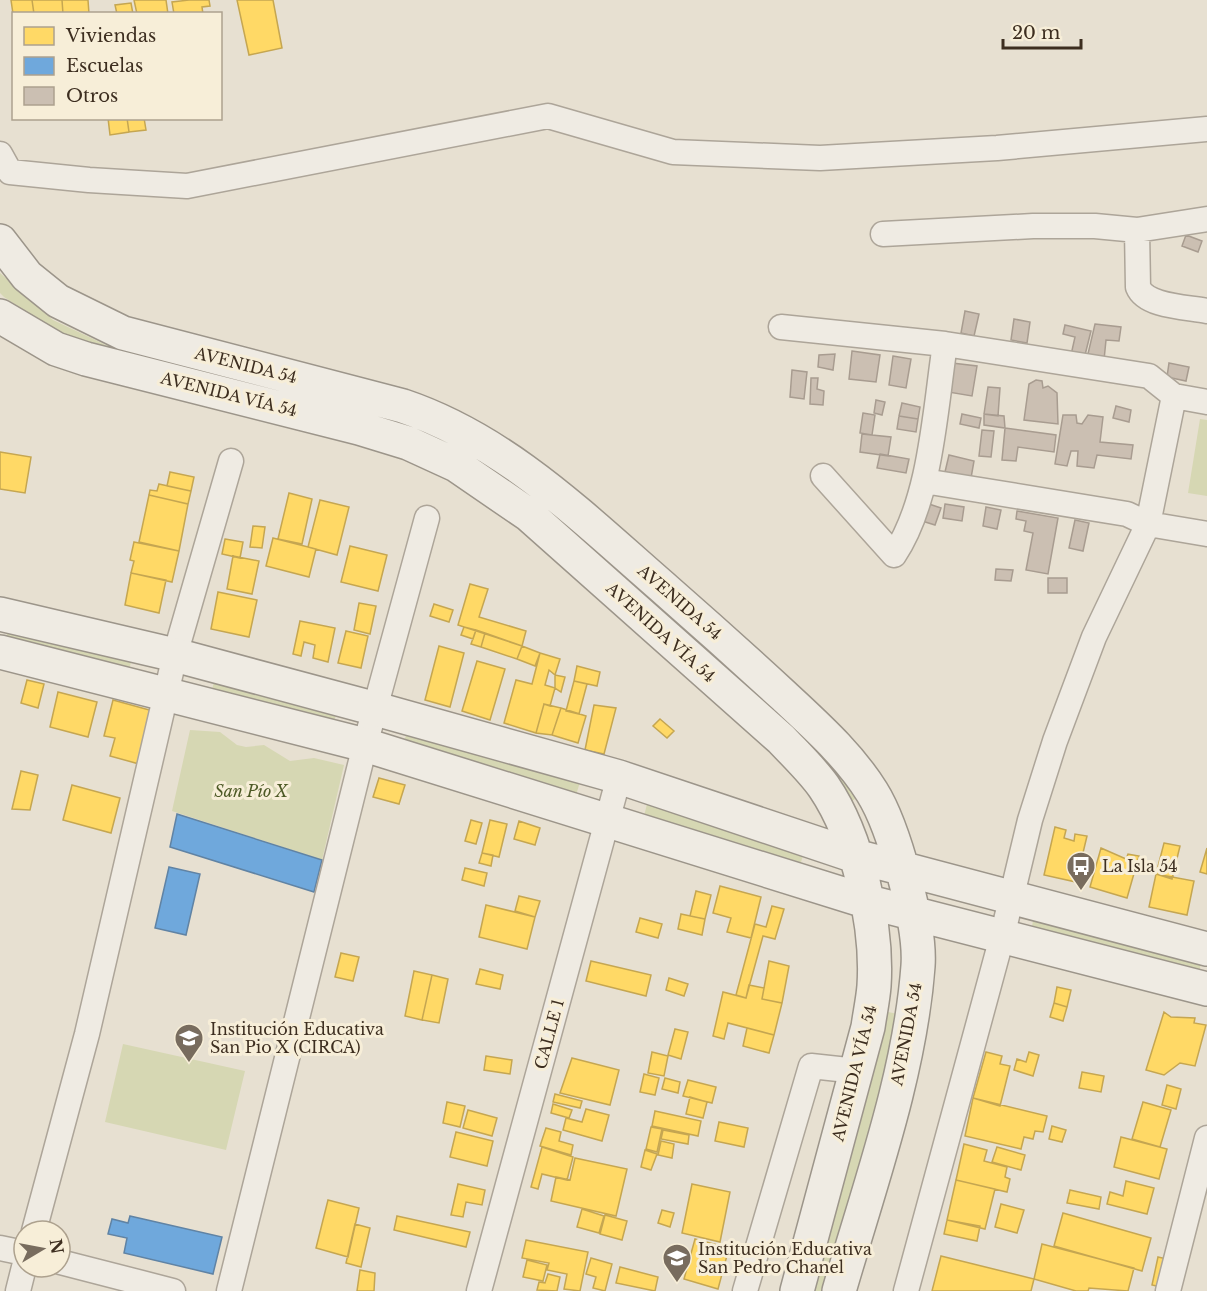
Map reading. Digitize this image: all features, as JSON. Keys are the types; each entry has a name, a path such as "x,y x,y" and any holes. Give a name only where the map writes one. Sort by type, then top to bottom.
{"main road":[{"name":"AVENIDA 54","path":"0,242 27,276 58,301 123,333 403,406 438,418 513,462 545,485 736,651 844,754 873,793 888,825 903,869 919,964 904,1055 838,1291"},
{"name":"AVENIDA VÍA 54","path":"0,316 56,349 86,359 359,428 408,443 456,465 529,515 781,739 824,787 840,815 855,856 872,932 874,986 868,1027 797,1291"},
{"path":"0,614 175,655 376,709 619,777 855,856 1207,949"},
{"path":"0,652 365,745 865,901 1207,989"},
{"path":"919,964 940,947 955,940 1002,937"}],"street":[{"path":"0,154 10,172 188,186 548,116 673,152 819,158 997,148 1207,129"},
{"path":"883,234 1033,226 1095,226 1137,230 1180,221 1207,219"},
{"path":"1137,230 1138,287 1141,295 1150,300 1207,311"},
{"path":"780,327 945,344 1149,376 1174,396 1207,402"},
{"path":"824,476 894,555 903,542 924,481 945,344"},
{"path":"906,1291 1002,937 1010,898 1055,741 1094,637 1148,524 1174,396"},
{"path":"37,1219 87,1034 175,655 231,460"},
{"path":"924,481 1127,514 1148,524 1207,534"},
{"path":"229,1291 365,745 428,518"},
{"name":"CALLE 1","path":"479,1291 619,777"},
{"path":"745,1291 811,1066 856,1071"},
{"path":"1168,1291 1207,1138"},
{"path":"72,1265 174,1291"}],"green space":[{"path":"0,273 53,320 106,345 423,427 537,494 825,752 858,797 852,801 834,774 422,432 366,413 86,343 57,332 4,297 0,293"},
{"path":"1200,419 1207,420 1207,496 1188,493"},
{"path":"8,627 133,656 129,669 6,640"},
{"path":"215,678 338,711 333,723 212,690"},
{"name":"San Pío X","path":"190,730 220,732 237,745 246,747 264,745 290,761 314,758 344,765 322,860 172,811"},
{"path":"408,730 581,779 576,795 404,741"},
{"path":"648,800 804,851 800,866 644,816"},
{"path":"1033,921 1202,960 1199,972 1031,932"},
{"path":"888,1012 898,1014 882,1087 825,1291 811,1291"},
{"path":"123,1044 245,1071 226,1150 105,1122"}],"building: Viviendas":[{"path":"11,0 32,0 34,12 13,12"},
{"path":"32,0 62,0 63,12 34,12"},
{"path":"62,0 88,0 89,12 63,12"},
{"path":"134,0 166,0 168,12 137,12"},
{"path":"209,0 210,6 202,7 203,12 174,12 172,2"},
{"path":"237,0 273,0 282,48 249,55"},
{"path":"131,3 133,12 117,12 115,5"},
{"path":"108,120 127,120 129,132 110,135"},
{"path":"127,120 144,120 146,130 129,132"},
{"path":"0,452 31,457 25,493 0,489"},
{"path":"170,472 194,477 191,491 167,486"},
{"path":"159,484 191,491 188,504 149,495 150,490 157,491"},
{"path":"289,493 312,499 302,544 278,539"},
{"path":"149,495 188,504 179,551 139,542"},
{"path":"320,500 349,507 337,555 308,547"},
{"path":"253,526 265,527 262,548 250,547"},
{"path":"273,538 316,549 309,577 266,566"},
{"path":"225,539 243,542 240,558 222,554"},
{"path":"134,542 179,551 172,582 131,573 134,561 130,560"},
{"path":"350,546 387,555 378,591 341,582"},
{"path":"233,556 259,561 252,594 227,589"},
{"path":"131,573 166,580 159,613 125,605"},
{"path":"470,584 488,589 479,617 526,631 522,646 458,625"},
{"path":"218,592 257,600 249,637 211,629"},
{"path":"359,603 376,606 370,634 354,630"},
{"path":"434,604 453,610 449,622 430,616"},
{"path":"300,621 335,628 328,662 313,658 315,645 304,642 301,656 293,654"},
{"path":"464,627 476,630 473,639 461,635"},
{"path":"476,630 485,633 481,647 471,644"},
{"path":"346,631 368,636 361,668 338,663"},
{"path":"485,633 522,646 517,659 481,647"},
{"path":"439,646 464,653 450,707 425,700"},
{"path":"522,646 540,653 535,666 517,659"},
{"path":"540,653 560,659 555,675 549,670 545,685 555,688 550,706 544,704 536,733 504,723 516,680 532,684"},
{"path":"477,661 505,669 490,720 462,711"},
{"path":"577,666 600,672 597,686 574,681"},
{"path":"555,675 565,677 561,692 555,688"},
{"path":"27,680 44,684 38,708 21,703"},
{"path":"574,681 587,684 579,714 566,711"},
{"path":"58,692 97,702 88,737 50,727"},
{"path":"113,700 153,711 139,764 110,756 115,738 104,736"},
{"path":"544,704 561,708 552,735 536,733"},
{"path":"594,705 616,708 604,754 585,750"},
{"path":"561,708 586,716 578,743 552,735"},
{"path":"660,719 674,731 667,738 653,726"},
{"path":"21,771 38,775 30,810 12,809"},
{"path":"379,778 405,785 399,804 373,797"},
{"path":"72,785 120,798 111,833 63,820"},
{"path":"471,820 482,823 476,844 465,841"},
{"path":"490,820 507,824 499,857 482,853"},
{"path":"519,821 540,828 535,845 514,839"},
{"path":"1055,827 1066,830 1064,838 1074,841 1075,834 1087,836 1076,882 1044,875"},
{"path":"1164,843 1180,846 1172,879 1156,874"},
{"path":"1101,848 1126,859 1128,854 1139,856 1127,898 1090,887"},
{"path":"1207,848 1207,874 1200,872"},
{"path":"482,853 493,855 491,866 479,863"},
{"path":"465,868 487,873 484,886 462,880"},
{"path":"1156,874 1194,881 1187,915 1149,907"},
{"path":"720,886 761,897 751,938 727,932 731,918 713,913"},
{"path":"696,891 711,895 705,919 690,916"},
{"path":"519,896 540,901 535,917 515,911"},
{"path":"486,905 535,917 527,949 479,937"},
{"path":"772,906 784,909 775,939 763,936 746,998 736,995 755,924 766,927"},
{"path":"681,914 705,919 702,935 678,929"},
{"path":"640,918 662,924 658,938 636,932"},
{"path":"341,953 359,957 353,981 335,977"},
{"path":"591,961 651,975 646,996 586,981"},
{"path":"769,961 789,966 782,1003 762,999"},
{"path":"480,969 503,975 500,989 476,984"},
{"path":"414,971 432,975 422,1020 405,1016"},
{"path":"432,975 448,979 439,1023 422,1020"},
{"path":"669,978 688,984 684,996 666,990"},
{"path":"749,985 764,988 762,999 782,1003 774,1035 728,1023 724,1039 713,1036 723,992 746,998"},
{"path":"1057,987 1071,990 1067,1007 1054,1003"},
{"path":"1054,1003 1067,1007 1063,1021 1050,1017"},
{"path":"1164,1012 1171,1017 1195,1018 1194,1023 1206,1025 1195,1066 1180,1063 1164,1075 1146,1070"},
{"path":"747,1028 774,1035 769,1053 743,1046"},
{"path":"675,1029 688,1032 681,1059 668,1055"},
{"path":"652,1052 668,1056 664,1076 648,1073"},
{"path":"986,1052 1002,1056 1000,1064 1010,1066 1000,1106 973,1098"},
{"path":"1029,1052 1039,1055 1033,1076 1014,1070 1017,1059 1026,1062"},
{"path":"486,1056 512,1060 510,1074 484,1070"},
{"path":"572,1058 619,1070 610,1105 560,1093"},
{"path":"1082,1072 1104,1076 1101,1092 1079,1088"},
{"path":"644,1074 659,1078 655,1095 640,1092"},
{"path":"665,1078 680,1082 678,1093 662,1089"},
{"path":"688,1080 716,1087 712,1103 683,1096"},
{"path":"1167,1085 1181,1089 1176,1109 1162,1105"},
{"path":"555,1094 582,1101 580,1108 553,1102"},
{"path":"690,1097 707,1102 703,1118 686,1114"},
{"path":"973,1098 1047,1116 1043,1132 1035,1131 1033,1139 1024,1137 1021,1149 965,1136"},
{"path":"447,1102 465,1106 460,1127 443,1123"},
{"path":"1143,1102 1171,1110 1160,1147 1132,1139"},
{"path":"553,1104 572,1110 569,1118 551,1113"},
{"path":"586,1109 609,1115 602,1141 563,1130 566,1118 582,1122"},
{"path":"468,1110 497,1118 492,1136 463,1128"},
{"path":"655,1111 701,1121 698,1136 652,1126"},
{"path":"719,1122 748,1128 744,1147 715,1141"},
{"path":"1052,1126 1066,1130 1062,1142 1049,1139"},
{"path":"651,1127 662,1129 657,1152 646,1149"},
{"path":"546,1128 561,1132 559,1141 573,1145 571,1155 540,1146"},
{"path":"663,1130 689,1135 688,1144 661,1139"},
{"path":"456,1132 493,1141 487,1166 450,1157"},
{"path":"1121,1137 1167,1149 1159,1179 1114,1167"},
{"path":"661,1141 674,1144 672,1158 658,1155"},
{"path":"964,1144 987,1150 984,1161 1007,1167 1005,1177 1010,1179 1007,1192 956,1180"},
{"path":"542,1147 573,1157 567,1180 542,1174 538,1189 531,1187"},
{"path":"997,1147 1025,1155 1021,1170 992,1162"},
{"path":"645,1150 657,1154 651,1170 641,1167"},
{"path":"575,1158 627,1169 616,1216 551,1201 556,1177 570,1180"},
{"path":"956,1180 995,1189 985,1229 947,1220"},
{"path":"1126,1181 1154,1188 1147,1214 1107,1204 1110,1192 1123,1196"},
{"path":"458,1184 485,1190 482,1205 466,1202 463,1217 451,1215"},
{"path":"692,1184 730,1192 720,1242 682,1233"},
{"path":"1070,1190 1101,1197 1099,1209 1067,1203"},
{"path":"328,1200 359,1208 348,1257 316,1248"},
{"path":"1001,1204 1024,1210 1017,1233 995,1227"},
{"path":"582,1209 604,1216 599,1233 577,1227"},
{"path":"662,1210 674,1213 670,1227 658,1223"},
{"path":"1063,1213 1151,1238 1142,1271 1054,1246"},
{"path":"605,1215 627,1221 622,1240 600,1234"},
{"path":"397,1216 470,1232 466,1247 394,1230"},
{"path":"947,1220 980,1226 977,1241 944,1234"},
{"path":"355,1224 370,1228 361,1267 346,1263"},
{"path":"695,1239 729,1248 718,1289 684,1279"},
{"path":"526,1240 588,1252 580,1291 564,1289 567,1274 547,1270 549,1263 522,1258"},
{"path":"1042,1244 1134,1268 1128,1291 1089,1288 1088,1291 1076,1291 1034,1279"},
{"path":"941,1256 1034,1279 1031,1291 932,1291"},
{"path":"1158,1257 1167,1259 1161,1287 1152,1285"},
{"path":"591,1258 612,1264 605,1291 593,1288 596,1277 586,1274"},
{"path":"527,1260 547,1265 543,1281 523,1277"},
{"path":"620,1267 658,1277 655,1291 616,1283"},
{"path":"360,1270 375,1273 374,1291 357,1291"},
{"path":"548,1274 560,1277 557,1291 537,1290 539,1282 545,1283"}],"building: Escuelas":[{"path":"177,814 322,860 314,892 170,847"},
{"path":"169,867 200,874 186,935 155,928"},
{"path":"130,1216 222,1237 213,1274 124,1253 127,1238 108,1234 112,1219 128,1223"}],"building: Otros":[{"path":"1186,235 1202,241 1198,252 1182,246"},
{"path":"965,311 979,314 974,336 961,333"},
{"path":"1014,319 1030,322 1027,343 1011,340"},
{"path":"1095,324 1121,327 1119,341 1106,340 1104,360 1087,358"},
{"path":"1065,325 1091,331 1084,359 1071,355 1075,337 1063,334"},
{"path":"852,351 880,355 876,382 849,379"},
{"path":"835,354 833,370 818,367 819,355"},
{"path":"893,356 911,359 906,388 889,385"},
{"path":"952,363 977,366 972,396 948,392"},
{"path":"1169,363 1189,367 1186,381 1167,377"},
{"path":"792,370 807,372 804,399 790,397"},
{"path":"811,378 818,378 817,389 824,391 823,405 810,404"},
{"path":"1036,380 1042,381 1043,388 1048,386 1057,393 1058,424 1024,420 1029,384"},
{"path":"988,387 1000,388 998,416 984,414"},
{"path":"876,400 885,402 882,415 874,413"},
{"path":"902,403 920,407 918,419 899,416"},
{"path":"1116,406 1131,410 1129,422 1113,418"},
{"path":"863,413 875,415 872,435 860,433"},
{"path":"962,414 981,418 979,428 960,424"},
{"path":"984,414 1004,416 1005,428 984,425"},
{"path":"1063,415 1076,415 1077,423 1082,424 1088,415 1103,417 1100,442 1133,445 1131,459 1097,455 1094,468 1077,466 1078,451 1071,451 1067,466 1055,464"},
{"path":"899,416 918,419 916,432 897,429"},
{"path":"1005,428 1056,435 1054,452 1018,447 1016,461 1002,460"},
{"path":"982,430 994,431 991,457 979,456"},
{"path":"862,434 891,437 888,456 860,452"},
{"path":"880,454 909,459 906,473 877,468"},
{"path":"949,455 974,461 971,478 945,472"},
{"path":"929,504 941,508 935,525 922,521"},
{"path":"945,504 964,507 962,521 943,518"},
{"path":"986,507 1001,510 997,529 983,526"},
{"path":"1017,511 1058,518 1048,574 1026,570 1033,533 1024,531 1026,521 1016,519"},
{"path":"1075,520 1089,523 1083,551 1069,548"},
{"path":"996,569 1013,570 1011,581 995,580"},
{"path":"1048,578 1067,578 1067,593 1048,593"}],"place":[{"name":"La Isla 54","path":"1081,892"},
{"name":"Institución Educativa San Pio X (CIRCA)","path":"189,1064"},
{"name":"Institución Educativa San Pedro Chanel","path":"677,1284"}]}
